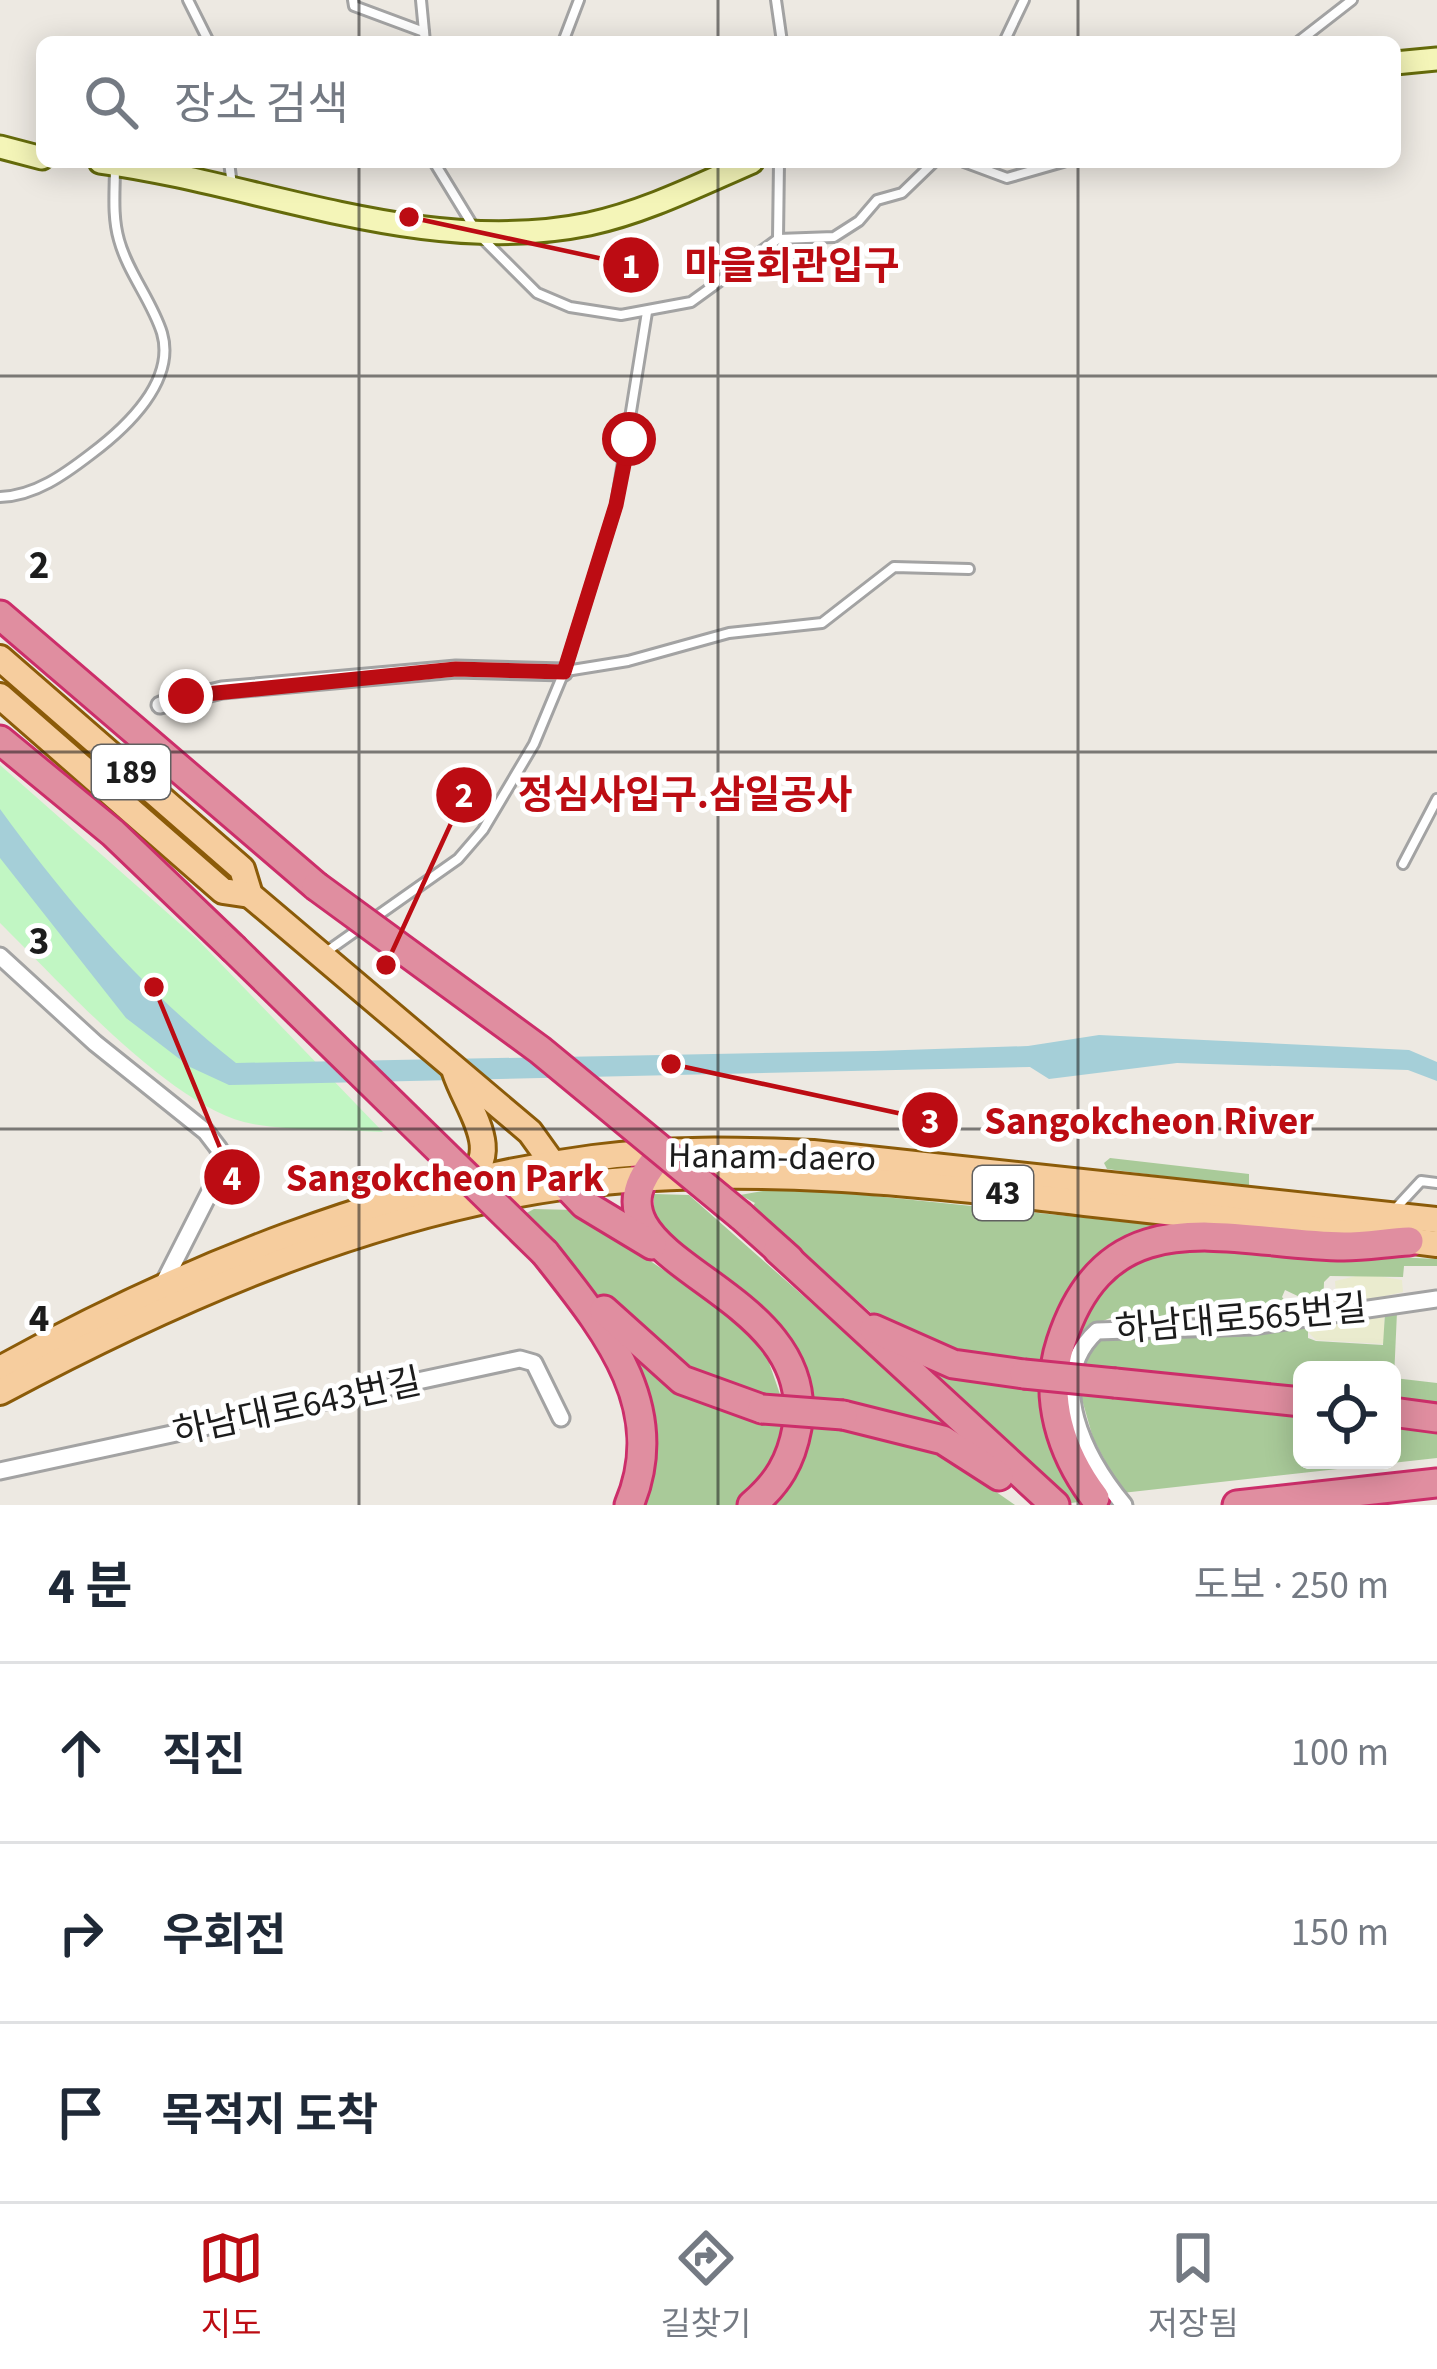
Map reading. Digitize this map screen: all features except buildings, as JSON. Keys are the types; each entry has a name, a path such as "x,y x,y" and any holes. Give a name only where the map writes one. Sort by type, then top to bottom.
{"highway":[{"path":"0,616 316,886 540,1050 741,1216 1055,1505"},
{"path":"0,740 113,833 453,1169 682,1380 762,1409 843,1415 943,1440 982,1462 1034,1505"},
{"path":"660,1249 634,1206 642,1179 661,1154"},
{"path":"561,1176 595,1211 660,1249 750,1312 778,1343 796,1378 800,1407 784,1473 752,1505"},
{"path":"1095,1498 1077,1474 1063,1440 1053,1390 1056,1358 1073,1311 1111,1264 1178,1234 1223,1232 1343,1246 1423,1242"},
{"path":"778,1250 893,1340 953,1364 1293,1401"},
{"path":"545,1253 599,1322 630,1376 643,1433 642,1462 629,1505"},
{"path":"1401,1413 1437,1418"},
{"path":"1237,1505 1437,1483"}],"main road":[{"name":"189","path":"0,658 242,869 250,895 517,1121 561,1176"},
{"name":"189","path":"0,696 223,891 250,895"},
{"path":"454,1070 485,1142 482,1163 455,1187"},
{"name":"Hanam-daero","path":"0,1392 192,1296 284,1262 561,1176 661,1154 733,1150 925,1162 1437,1220"},
{"name":"Hanam-daero","path":"0,1370 268,1244 455,1187 561,1176 762,1175 954,1187 1423,1242"}],"street":[{"path":"1401,62 1437,59"},
{"path":"0,147 36,156"},
{"path":"134,168 401,225 478,234 528,233 607,219 737,168"},
{"path":"160,705 221,690 456,669 564,672"},
{"path":"0,956 94,1043 206,1132 219,1149 221,1170 160,1291"},
{"name":"하남대로565번길","path":"1124,1505 1090,1457 1070,1396 1073,1361 1097,1331 1252,1326 1437,1299"},
{"name":"하남대로643번길","path":"0,1471 520,1359 535,1363 561,1418"}],"lane":[{"path":"188,0 205,36"},
{"path":"353,0 354,6 423,36"},
{"path":"421,0 425,36"},
{"path":"565,36 579,0"},
{"path":"776,0 781,36"},
{"path":"1007,36 1024,0"},
{"path":"1306,36 1352,0"},
{"path":"0,496 34,490 111,439 147,399 166,358 161,329 119,242 109,168"},
{"path":"230,168 232,187"},
{"path":"438,168 478,234 537,293 570,307 647,312 691,302 778,239 834,238 860,221 877,200 902,193 928,168"},
{"path":"778,239 779,168"},
{"path":"980,168 1007,178 1042,168"},
{"path":"320,956 435,877 471,844 519,773 564,672 616,505 647,312"},
{"path":"564,672 674,650 729,633 822,623 894,567 969,569"},
{"path":"1403,864 1437,799"},
{"path":"1389,1215 1421,1181 1437,1183"}],"green space":[{"path":"0,765 197,939 383,1132 269,1126 222,1114 154,1070 85,1008 0,923"},
{"path":"1110,1158 1249,1174 1249,1187 1107,1169 1104,1163"},
{"path":"786,1187 1165,1226 1121,1247 1084,1279 1058,1319 1043,1365 953,1353 878,1319 752,1207 755,1203 740,1195"},
{"path":"654,1194 689,1195 963,1437 896,1414 810,1403 805,1370 793,1343 752,1298 654,1219"},
{"path":"534,1209 575,1210 733,1317 765,1351 782,1400 708,1383 628,1326 521,1216"},
{"path":"1164,1246 1437,1259 1437,1266 1404,1266 1403,1277 1330,1276 1324,1282 1323,1308 1285,1290 1282,1297 1295,1313 1110,1318 1087,1328 1072,1343 1102,1284"},
{"path":"1365,1274 1402,1280 1403,1292 1337,1307 1335,1281"},
{"path":"1397,1312 1395,1361 1293,1361 1293,1393 1076,1368 1098,1338 1308,1325 1308,1338 1316,1341 1383,1345 1385,1313"},
{"path":"1384,1313 1384,1344 1316,1340 1308,1332 1311,1325"},
{"path":"909,1358 1042,1385 1047,1435 1079,1502 1071,1503"},
{"path":"634,1360 679,1389 787,1421 774,1465 742,1505 642,1505"},
{"path":"1401,1379 1437,1383 1437,1408 1401,1404"},
{"path":"1079,1389 1293,1412 1293,1469 1338,1469 1122,1493 1093,1438"},
{"path":"814,1423 923,1441 1015,1505 771,1505 799,1471"},
{"path":"1401,1424 1437,1428 1437,1458 1401,1462"}],"water":[{"path":"0,809 109,944 236,1063 875,1051 1028,1046 1099,1035 1409,1050 1437,1062 1437,1081 1408,1070 1177,1063 1049,1079 1030,1067 229,1085 190,1067 126,1018 0,858"}],"place":[{"name":"마을회관입구","path":"409,217"},
{"name":"정심사입구.삼일공사","path":"386,965"},
{"name":"Sangokcheon Park","path":"154,987"},
{"name":"Sangokcheon River","path":"671,1064"}],"route":[{"path":"186,696 456,669 520,667 564,672 574,629 606,541 629,439"}]}
